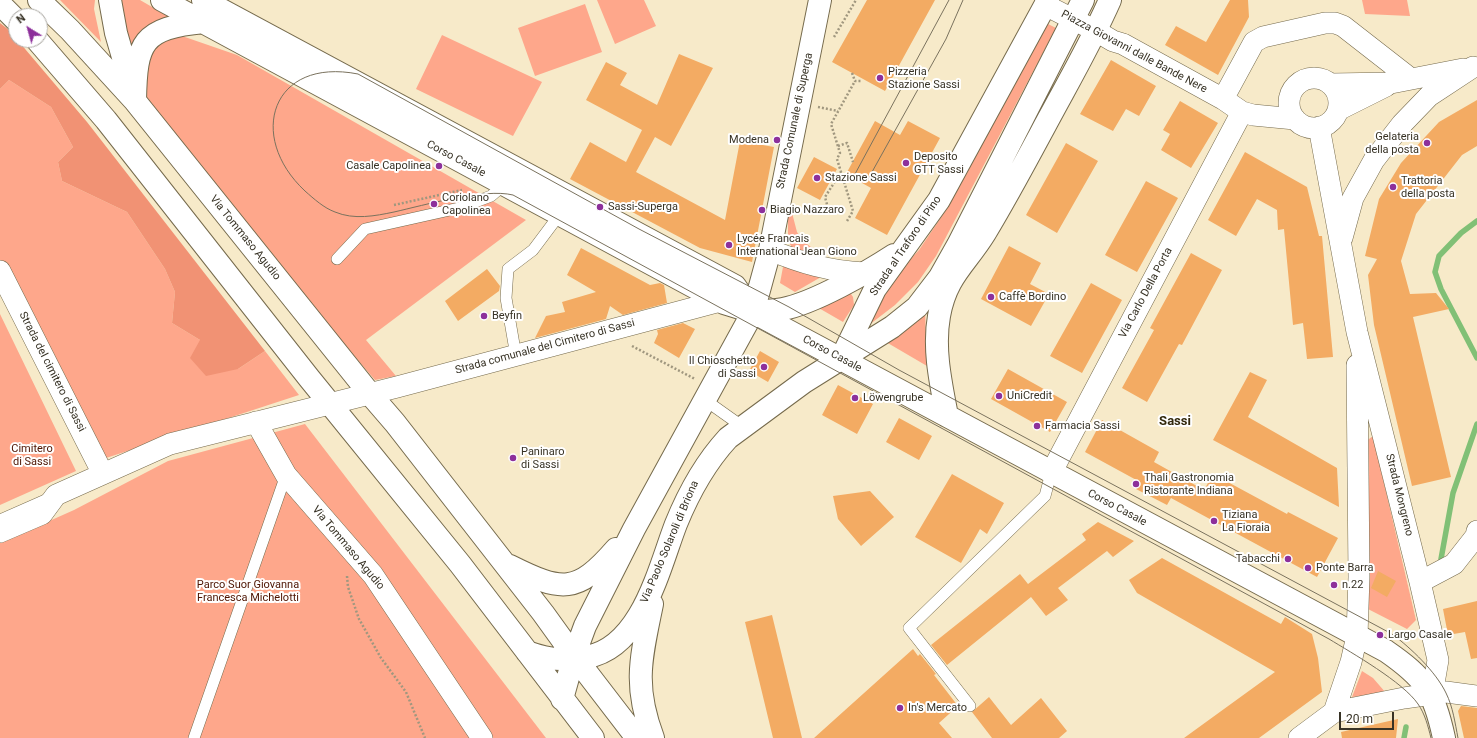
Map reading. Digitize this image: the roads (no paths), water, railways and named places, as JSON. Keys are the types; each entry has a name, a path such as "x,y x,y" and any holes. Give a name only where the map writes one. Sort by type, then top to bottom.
{"main road":[{"name":"Via Tommaso Agudio","path":"39,0 70,30 135,101 370,394 395,423 506,564 637,738"},
{"path":"110,0 116,33 135,101"},
{"name":"Corso Casale","path":"162,0 720,301 752,312 1386,651 1411,669 1425,683 1432,695 1444,738"},
{"name":"Corso Casale","path":"203,0 735,286 752,312"},
{"name":"Strada Comunale di Superga","path":"752,312 770,250 820,0"},
{"path":"947,416 940,374 937,337 939,317 944,297 957,270 984,234 1096,31 1110,0"},
{"name":"Strada al Traforo di Pino","path":"841,359 875,289 939,200 1047,2"},
{"path":"0,4 8,12"},
{"path":"841,359 892,327 917,307 940,277 958,245 1078,9"},
{"path":"135,101 136,68 140,52 146,42 166,28 204,22"},
{"path":"44,48 106,120 329,403 460,564 593,738"},
{"path":"957,270 958,245"},
{"path":"562,699 574,656 585,626 634,528 752,312 789,307 815,298 864,273 906,247"},
{"path":"931,289 957,270"},
{"name":"Via Paolo Solaroli di Briona","path":"527,652 550,658 574,656 586,657 605,651 620,641 634,623 657,579 676,524 703,468 728,438 804,382 841,359"},
{"path":"506,564 535,579 563,586 572,585 586,579 604,563 634,528"},
{"path":"653,738 644,715 639,677 640,661 657,579"}],"street":[{"name":"Piazza Giovanni dalle Bande Nere","path":"1047,2 1078,9 1096,31 1113,42 1123,44 1247,114 1295,119 1310,127 1320,127"},
{"path":"1223,100 1254,42 1263,37 1325,23 1335,23 1343,26 1401,81"},
{"name":"Strada Mongreno","path":"1401,81 1475,66"},
{"name":"Strada Mongreno","path":"1340,243 1353,198 1374,160 1402,124 1429,96 1475,66"},
{"path":"1295,119 1289,105 1293,90 1298,83 1306,79 1323,79 1331,84 1338,96 1338,110 1331,121 1320,127"},
{"path":"1331,84 1401,81"},
{"path":"1338,110 1401,81"},
{"path":"1247,114 1290,98"},
{"name":"Via Carlo Della Porta","path":"1051,473 1247,114"},
{"name":"Strada Mongreno","path":"1320,127 1357,332 1420,582"},
{"path":"770,250 790,258 834,271 864,273"},
{"name":"Strada del cimitero di Sassi","path":"0,271 103,474"},
{"name":"Strada comunale del Cimitero di Sassi","path":"370,394 720,301"},
{"name":"Strada Mongreno","path":"1357,332 1359,577 1357,636"},
{"path":"0,532 42,514 56,495 170,444 329,403 370,394"},
{"name":"Via Tommaso Agudio","path":"256,422 286,475 373,575 482,738"},
{"path":"1432,695 1438,660 1420,582 1454,564 1476,536 1477,531"},
{"path":"1334,712 1351,662 1357,636"},
{"path":"1299,738 1334,712 1404,698 1456,692 1477,696"}],"lane":[{"path":"337,258 365,229 459,208 491,196 505,184"},
{"path":"516,356 506,298 508,269 533,250 560,214"},
{"path":"705,400 743,427"},
{"path":"970,706 909,628 1044,496 1051,473"},
{"path":"194,738 286,475"},
{"path":"0,520 56,495"}],"waterway":[{"path":"1477,221 1461,233 1439,256 1435,272 1441,289 1477,358"},
{"path":"1441,559 1453,493 1477,424"},
{"path":"1404,738 1406,727"}],"tram line":[{"path":"855,174 949,0"},
{"path":"867,181 946,39 963,0"},
{"path":"1431,738 1423,712 1411,695 1376,668 1329,639 513,195 501,193 471,195 372,216 350,216 327,208 305,191 287,169 276,147 273,125 277,106 288,89 305,77 329,72 358,74 639,229 789,307 899,370 1392,634 1407,646 1430,669 1442,685 1454,715 1458,738"}],"place":[{"name":"Pizzeria Stazione Sassi","path":"880,78"},
{"name":"Modena","path":"777,140"},
{"name":"Gelateria della posta","path":"1427,143"},
{"name":"Deposito GTT Sassi","path":"906,163"},
{"name":"Casale Capolinea","path":"439,166"},
{"name":"Stazione Sassi","path":"817,178"},
{"name":"Trattoria della posta","path":"1393,187"},
{"name":"Coriolano Capolinea","path":"434,204"},
{"name":"Sassi-Superga","path":"600,207"},
{"name":"Biagio Nazzaro","path":"762,210"},
{"name":"Lycée Francais International Jean Giono","path":"729,245"},
{"name":"Caffè Bordino","path":"991,297"},
{"name":"Beyfin","path":"484,316"},
{"name":"Il Chioschetto di Sassi","path":"764,367"},
{"name":"UniCredit","path":"999,396"},
{"name":"Löwengrube","path":"855,398"},
{"name":"Farmacia Sassi","path":"1037,426"},
{"name":"Paninaro di Sassi","path":"513,458"},
{"name":"Thali Gastronomia Ristorante Indiana","path":"1136,484"},
{"name":"Tiziana La Fioraia","path":"1214,521"},
{"name":"Tabacchi","path":"1288,559"},
{"name":"Ponte Barra","path":"1308,568"},
{"name":"n.22","path":"1334,585"},
{"name":"Largo Casale","path":"1380,635"},
{"name":"In's Mercato","path":"900,708"}],"district":[{"name":"Sassi","path":"1175,422"}],"park label":[{"name":"Cimitero di Sassi","path":"32,455"},
{"name":"Parco Suor Giovanna Francesca Michelotti","path":"248,591"}]}
